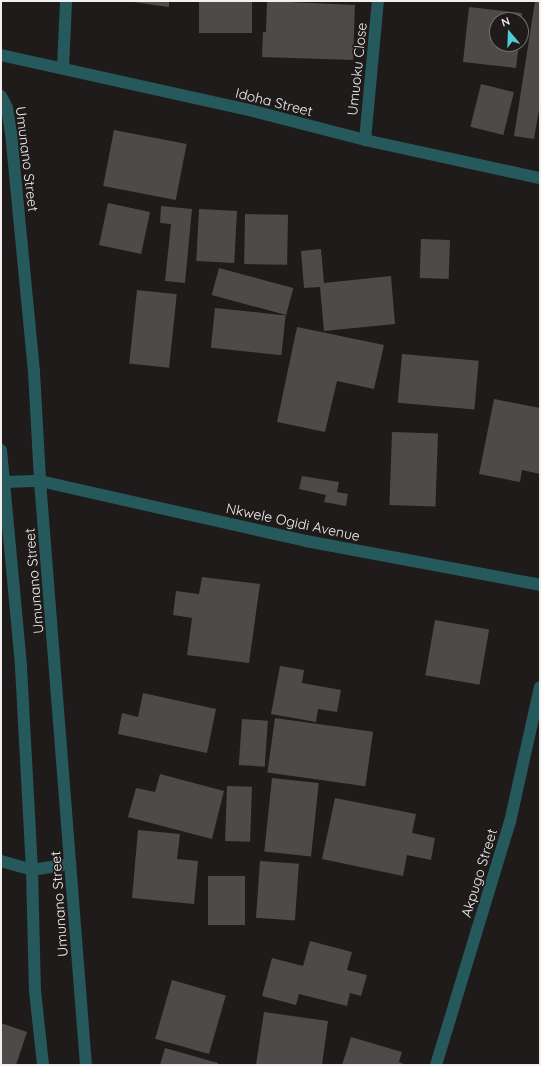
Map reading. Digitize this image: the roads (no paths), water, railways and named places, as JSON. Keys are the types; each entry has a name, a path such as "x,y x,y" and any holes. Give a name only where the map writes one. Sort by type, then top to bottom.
{"street":[{"path":"64,68 66,1"},
{"name":"Umuoku Close","path":"365,140 378,1"},
{"name":"Idoha Street","path":"1,55 253,111 365,140 540,178"},
{"name":"Umunano Street","path":"1,96 7,108 11,140 34,372 40,481 86,1065"},
{"name":"Umunano Street","path":"1,450 21,667 32,870 35,991 43,1065"},
{"name":"Nkwele Ogidi Avenue","path":"5,482 40,481 306,541 540,585"},
{"name":"Akpugo Street","path":"436,1065 510,822 540,687"},
{"path":"1,861 32,870 71,864"}]}
